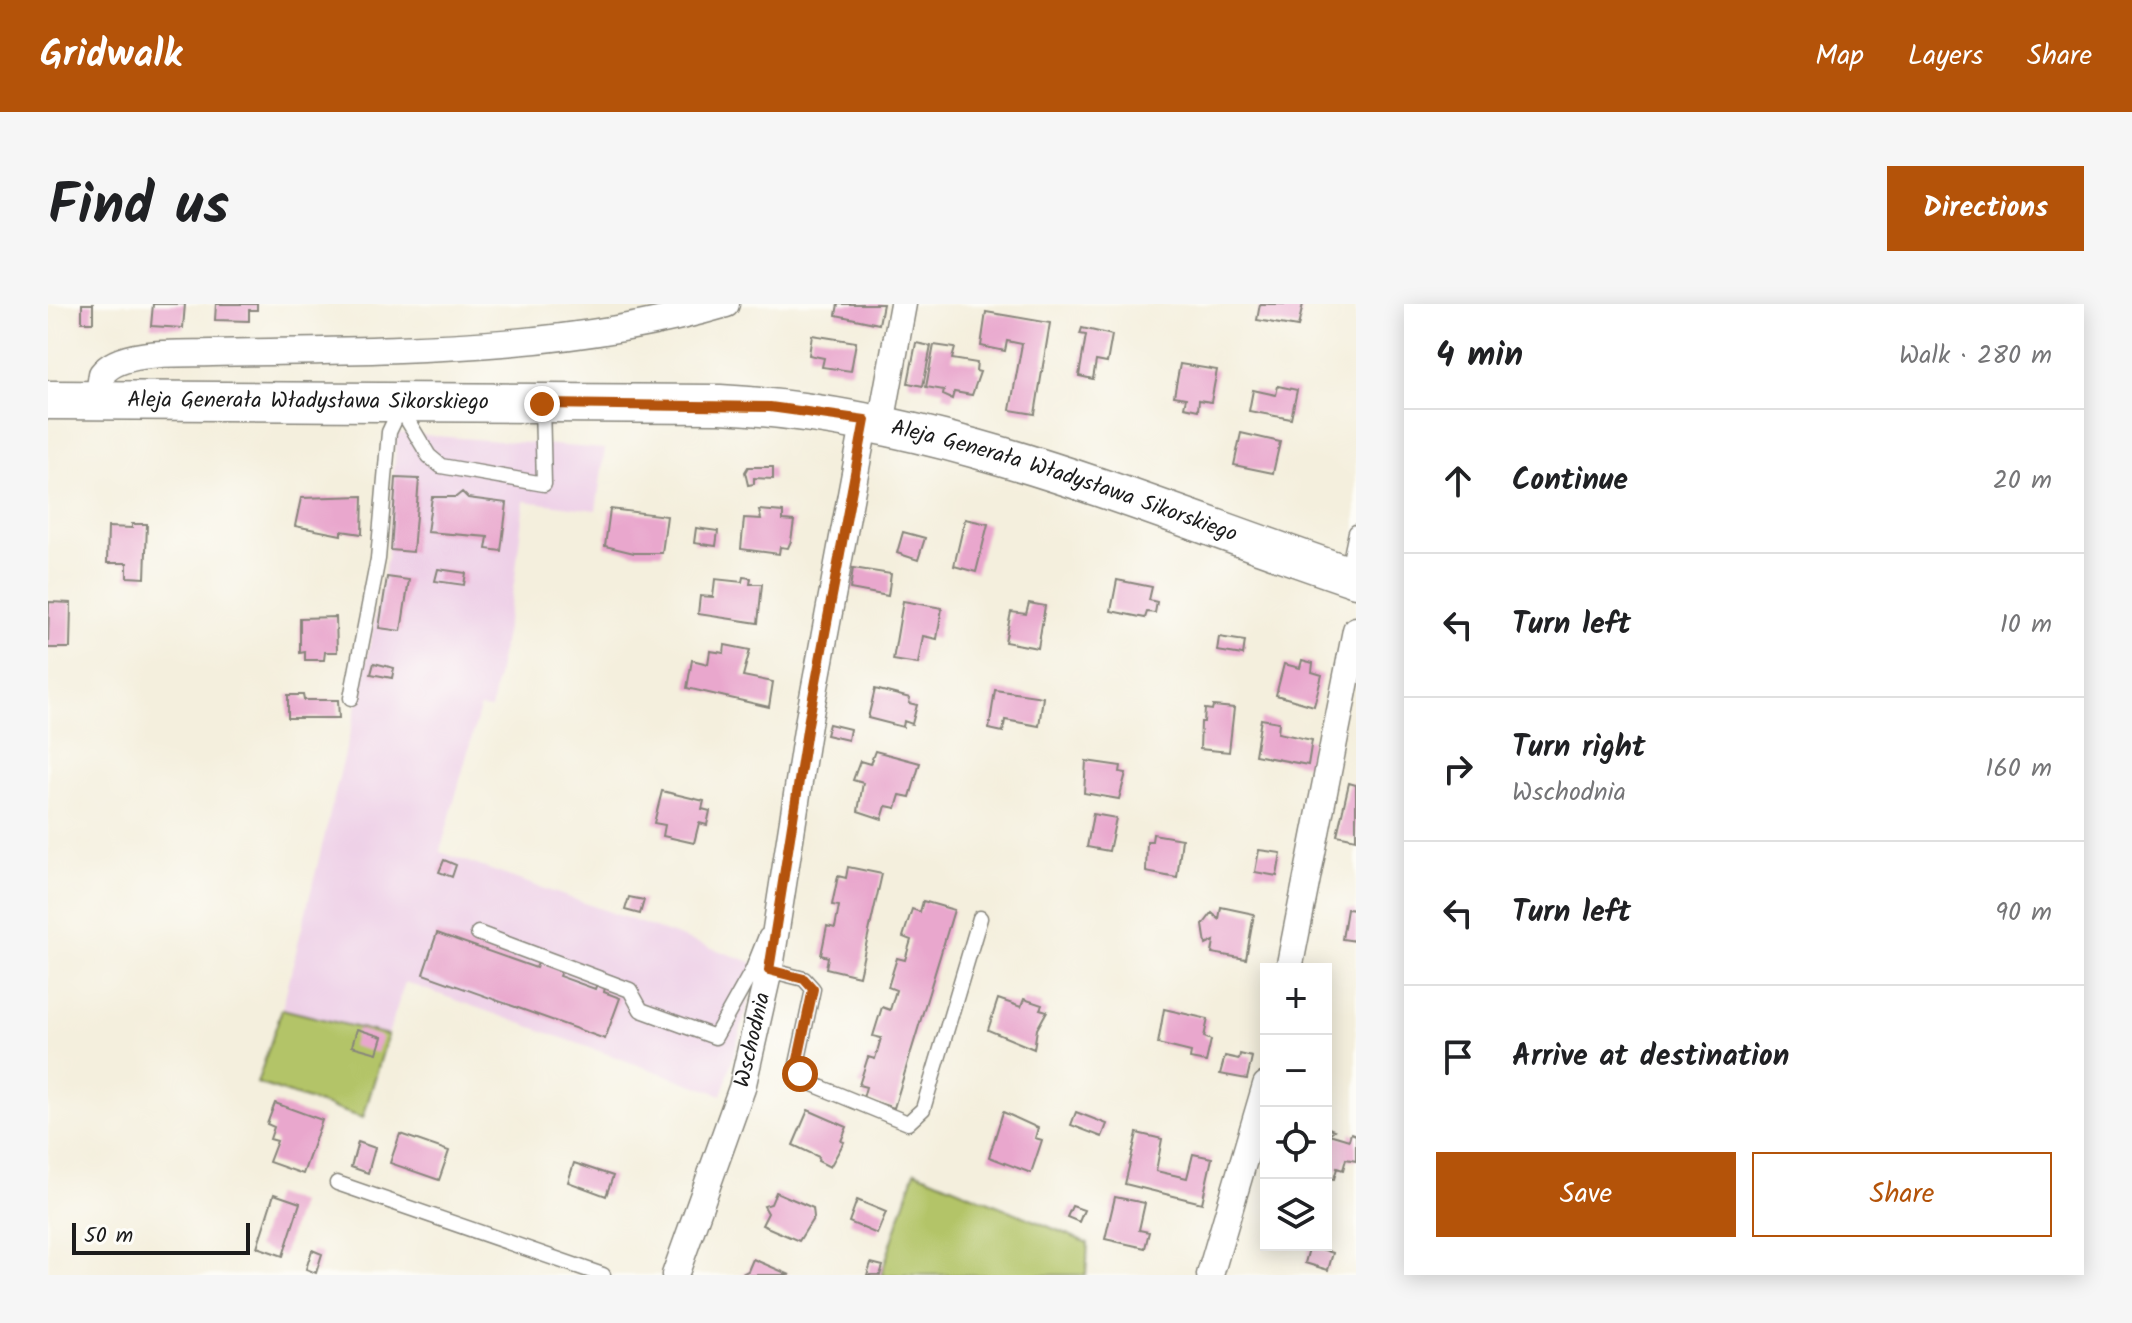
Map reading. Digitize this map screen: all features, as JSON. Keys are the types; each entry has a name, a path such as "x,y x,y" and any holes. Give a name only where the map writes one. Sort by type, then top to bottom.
{"main road":[{"name":"Aleja Generała Władysława Sikorskiego","path":"48,400 399,407 542,404 770,407 873,422 981,449 1352,577"}],"street":[{"path":"98,401 102,374 118,359 174,354 499,343 659,323 726,304"},
{"name":"Wschodnia","path":"675,1275 742,1088 769,970 808,724 873,422 903,304"},
{"path":"1290,963 1356,630"},
{"path":"1210,1275 1260,1105"}],"lane":[{"path":"399,407 429,456 441,466 544,484 542,404"},
{"path":"351,698 378,559 389,432 399,407"},
{"path":"1352,577 1356,532"},
{"path":"478,933 630,990 641,1010 715,1037 752,971 782,895"},
{"path":"769,970 804,979 813,989 797,1064 800,1074 810,1083 908,1123 923,1109 980,918"},
{"path":"337,1183 603,1275"}],"shaded area":[{"path":"397,433 605,449 596,510 524,501 515,578 491,709 480,708 440,852 754,963 747,1008 722,1095 405,982 388,1035 282,1009 361,688 387,558"}],"green space":[{"path":"282,1009 388,1035 363,1118 257,1083"},
{"path":"915,1171 1088,1243 1086,1275 881,1275"}],"building":[{"path":"82,304 93,304 93,322 82,322"},
{"path":"153,304 185,304 183,328 151,326"},
{"path":"216,304 257,304 257,310 249,310 249,321 215,320"},
{"path":"838,304 883,304 879,324 836,315"},
{"path":"1260,304 1303,304 1298,327 1257,320"},
{"path":"986,312 1050,323 1035,414 1010,410 1022,344 1007,341 1005,351 981,346"},
{"path":"1082,328 1112,335 1107,363 1096,361 1093,379 1079,376 1086,335 1080,334"},
{"path":"812,335 856,342 851,371 822,367 824,358 809,355"},
{"path":"916,343 931,346 923,386 908,383"},
{"path":"934,345 955,348 952,359 977,363 976,371 980,372 972,395 954,392 952,399 943,395 944,390 926,387"},
{"path":"1180,364 1217,370 1211,402 1199,400 1198,410 1184,407 1186,398 1174,396"},
{"path":"1278,386 1297,390 1291,419 1249,411 1253,390 1276,395"},
{"path":"1241,433 1280,442 1273,473 1234,465"},
{"path":"748,467 773,467 773,479 754,478 754,484 748,485 745,472"},
{"path":"396,478 419,479 413,552 391,550"},
{"path":"462,492 468,498 507,503 501,551 486,549 488,537 427,532 432,497 456,497"},
{"path":"363,496 362,534 341,531 341,535 295,526 301,498"},
{"path":"610,509 667,516 662,553 634,553 605,546"},
{"path":"759,510 783,512 783,520 794,521 788,548 780,547 779,554 741,549 744,518 761,519"},
{"path":"965,519 988,524 976,572 954,566"},
{"path":"132,524 147,524 145,578 127,577 127,563 107,563 108,527 132,528"},
{"path":"696,528 718,531 716,546 694,543"},
{"path":"903,532 925,538 918,560 897,553"},
{"path":"853,568 891,574 888,596 850,589"},
{"path":"438,569 466,573 464,585 435,581"},
{"path":"387,577 409,580 401,631 379,628"},
{"path":"743,577 751,578 750,584 762,584 758,623 698,614 700,596 713,597 715,579 742,582"},
{"path":"1117,580 1152,587 1149,600 1157,602 1155,613 1147,612 1145,618 1111,611"},
{"path":"903,601 942,608 937,639 923,636 918,664 893,660"},
{"path":"49,602 71,603 70,648 48,648"},
{"path":"1029,603 1045,606 1038,648 1005,642 1011,612 1026,614"},
{"path":"336,617 337,652 325,652 324,660 305,660 305,652 300,653 300,618"},
{"path":"1219,637 1245,641 1243,655 1217,651"},
{"path":"725,645 750,650 743,676 773,682 769,707 687,688 692,660 708,664 710,651 724,653"},
{"path":"1302,660 1313,663 1312,672 1322,675 1314,706 1276,695 1284,664 1300,668"},
{"path":"374,663 394,668 392,678 371,674"},
{"path":"875,689 910,698 909,703 917,705 912,724 904,721 903,727 868,718"},
{"path":"995,690 1043,697 1039,726 1005,720 1003,732 989,729"},
{"path":"288,695 303,695 304,700 338,700 339,718 288,718"},
{"path":"1213,706 1234,708 1229,752 1200,749 1201,722 1204,722 1205,709 1212,710"},
{"path":"1261,719 1279,722 1278,733 1312,740 1308,765 1255,755"},
{"path":"829,724 850,729 848,740 826,735"},
{"path":"875,751 920,763 910,797 900,795 896,808 886,806 882,819 858,811 863,783 853,780 860,761 870,764"},
{"path":"1086,761 1121,766 1120,772 1126,773 1119,799 1084,793"},
{"path":"1349,783 1356,785 1356,839 1337,835"},
{"path":"662,791 704,801 702,809 710,811 707,825 699,823 694,843 663,836 665,825 654,823"},
{"path":"1093,814 1116,818 1109,851 1087,847"},
{"path":"1153,834 1182,839 1177,878 1146,872 1147,841 1152,841"},
{"path":"1259,850 1281,853 1277,876 1255,872"},
{"path":"444,860 456,865 452,877 439,872"},
{"path":"848,867 882,874 859,976 826,968 828,957 821,955 827,926 835,928 839,906 832,905 838,876 846,878"},
{"path":"629,897 644,900 640,914 625,910"},
{"path":"923,901 954,910 894,1108 863,1098 866,1087 859,1085 868,1057 875,1059 881,1038 873,1036 882,1007 890,1010 896,990 888,987 897,958 905,960 911,940 903,937 912,909 920,912"},
{"path":"1221,907 1254,914 1246,959 1212,953 1214,941 1206,945 1203,925 1212,913 1219,919"},
{"path":"1347,909 1356,910 1356,941 1342,939"},
{"path":"437,933 536,968 538,963 561,971 559,976 595,989 597,984 605,987 604,992 620,998 605,1039 423,974"},
{"path":"998,999 1021,1007 1024,999 1042,1005 1040,1009 1047,1011 1037,1029 1034,1049 988,1030"},
{"path":"1164,1009 1208,1019 1204,1037 1211,1040 1206,1062 1190,1059 1191,1052 1158,1044"},
{"path":"357,1029 382,1037 377,1053 352,1046"},
{"path":"1240,1054 1252,1057 1247,1079 1220,1074 1225,1056 1239,1059"},
{"path":"275,1103 322,1120 303,1174 269,1162 277,1141 270,1139 274,1127 267,1124"},
{"path":"808,1110 847,1127 841,1141 844,1142 830,1167 818,1161 819,1157 793,1145"},
{"path":"1003,1112 1038,1128 1035,1138 1042,1140 1031,1173 989,1157"},
{"path":"1076,1112 1107,1124 1102,1137 1071,1125"},
{"path":"1137,1133 1162,1139 1156,1171 1187,1178 1193,1154 1212,1158 1202,1203 1125,1184"},
{"path":"1351,1133 1356,1135 1356,1161 1346,1159 1343,1170 1337,1168 1334,1179 1332,1135 1349,1140"},
{"path":"400,1134 449,1151 439,1180 390,1163"},
{"path":"358,1142 375,1148 368,1173 351,1167"},
{"path":"574,1163 613,1176 606,1196 568,1182"},
{"path":"776,1192 813,1208 814,1217 799,1241 762,1225 768,1213 764,1206 771,1204"},
{"path":"274,1194 300,1203 283,1256 257,1247"},
{"path":"1115,1197 1145,1203 1139,1230 1149,1232 1145,1248 1105,1239"},
{"path":"857,1200 886,1212 877,1234 849,1222"},
{"path":"1072,1206 1084,1210 1079,1222 1067,1217"},
{"path":"312,1250 322,1254 316,1273 306,1269"},
{"path":"1308,1251 1333,1253 1328,1270 1305,1263"},
{"path":"753,1259 790,1275 740,1275 748,1271"},
{"path":"871,1263 883,1266 880,1275 867,1275"}],"route":[{"path":"542,404 720,404 770,407 865,420 808,724 796,816 769,970 804,979 813,989 797,1064 800,1074"}]}
